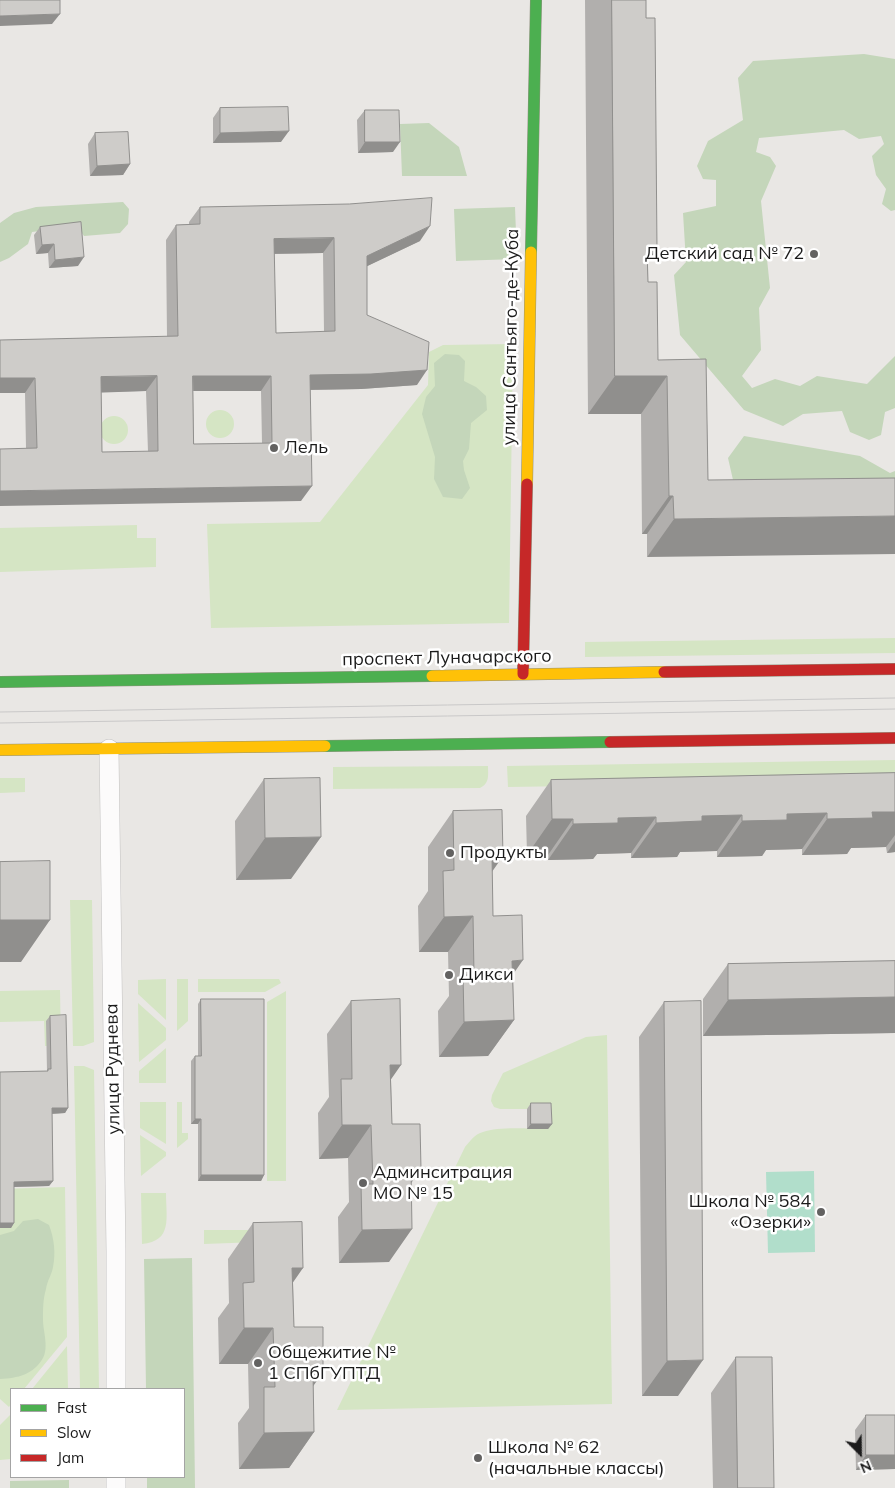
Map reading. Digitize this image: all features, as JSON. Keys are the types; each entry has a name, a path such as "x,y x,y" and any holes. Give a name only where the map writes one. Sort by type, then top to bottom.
{"main road":[{"name":"улица Сантьяго-де-Куба","path":"523,674 536,0"},
{"name":"проспект Луначарского","path":"0,682 895,669"},
{"path":"0,750 895,738"}],"street":[{"name":"улица Руднева","path":"109,749 116,1388"}],"green space":[{"path":"864,54 895,59 895,210 891,211 882,204 886,189 876,175 872,156 884,144 881,136 859,139 844,130 759,138 756,152 770,157 776,166 761,201 770,288 759,308 761,350 742,376 752,388 775,379 800,386 817,376 867,384 895,356 895,408 885,412 881,435 869,440 850,432 842,411 803,414 783,426 744,410 680,335 674,275 686,262 683,213 716,206 716,180 703,179 697,166 708,141 743,120 738,78 753,61"},
{"path":"429,123 459,147 467,176 402,176 400,124"},
{"path":"123,202 129,209 128,224 120,233 84,236 77,226 32,232 28,244 9,258 0,262 0,223 14,213 36,207"},
{"path":"515,207 517,259 456,261 454,209"},
{"path":"513,344 509,623 211,628 207,524 320,522 428,385 429,352 443,345"},
{"path":"445,354 459,355 465,361 464,381 476,387 486,396 487,410 471,423 469,449 463,461 470,488 462,499 443,497 434,479 435,457 422,414 426,397 435,386 434,363"},
{"path":"220,410 230,414 234,424 230,434 220,438 210,434 206,424 210,414"},
{"path":"114,416 124,420 128,430 124,440 114,444 104,440 100,430 104,420"},
{"path":"744,436 860,456 890,473 895,471 895,514 741,515 728,458"},
{"path":"137,525 137,538 156,538 156,567 0,572 0,528"},
{"path":"895,638 895,653 585,657 585,642"},
{"path":"895,760 895,781 508,787 507,766"},
{"path":"488,766 487,781 480,788 333,789 333,767"},
{"path":"0,778 25,778 25,792 0,793"},
{"path":"70,900 92,900 94,1042 83,1046 73,1046"},
{"path":"166,979 166,1020 138,994 138,980"},
{"path":"177,979 188,979 188,1021 177,1031"},
{"path":"198,979 279,979 281,983 265,992 198,992"},
{"path":"60,990 61,1046 45,1046 44,1021 0,1022 0,991"},
{"path":"286,991 286,1181 267,1181 267,1002"},
{"path":"138,1003 166,1028 166,1040 139,1062"},
{"path":"607,1035 612,1404 337,1410 465,1147 478,1134 490,1130 506,1128 548,1129 548,1109 500,1109 494,1107 491,1101 492,1095 503,1073 586,1037"},
{"path":"166,1048 166,1083 139,1083 139,1071"},
{"path":"74,1066 84,1066 94,1070 99,1388 80,1388"},
{"path":"140,1102 166,1102 166,1144 140,1128"},
{"path":"177,1102 182,1102 182,1133 188,1133 188,1139 177,1148"},
{"path":"140,1135 166,1152 166,1156 141,1176"},
{"path":"814,1171 815,1252 768,1253 766,1172"},
{"path":"65,1187 67,1337 25,1388 10,1388 9,1407 0,1399 0,1228 11,1227 0,1189"},
{"path":"141,1193 166,1193 167,1211 166,1227 163,1233 152,1242 142,1244"},
{"path":"38,1219 49,1225 54,1251 54,1262 44,1300 45,1354 39,1364 30,1372 13,1378 0,1379 0,1235 14,1231 23,1221"},
{"path":"204,1230 286,1230 286,1241 204,1244"},
{"path":"192,1258 195,1488 147,1488 147,1478 185,1478 185,1388 146,1388 144,1259"},
{"path":"67,1346 68,1388 33,1388"},
{"path":"10,1415 10,1459 0,1460 0,1425"},
{"path":"69,1480 69,1488 10,1488 10,1481"}],"building":[{"path":"0,0 60,0 60,14 0,16"},
{"path":"612,0 646,0 646,18 655,18 657,250 647,250 648,282 657,282 658,360 706,359 708,480 895,478 895,516 674,519 673,496 669,496 667,376 615,376"},
{"path":"288,107 289,131 220,133 220,108"},
{"path":"365,110 399,110 400,142 365,142"},
{"path":"128,132 130,164 97,166 95,133"},
{"path":"432,198 430,226 367,256 367,315 429,342 427,370 371,374 310,375 312,486 0,491 0,449 37,448 35,378 0,378 0,340 178,336 176,225 200,224 200,207 349,204","holes":["334,238 335,331 276,333 274,239","157,376 158,451 102,452 101,377","193,376 271,376 272,443 194,444"]},
{"path":"81,222 84,257 55,260 54,244 42,245 40,227"},
{"path":"895,773 895,812 872,812 873,818 827,819 827,813 787,814 787,820 742,821 742,815 702,816 702,821 656,823 656,817 618,818 618,823 573,824 573,819 552,819 551,780"},
{"path":"320,778 321,837 265,838 264,779"},
{"path":"502,810 503,856 492,856 493,916 522,915 523,960 512,961 514,1020 464,1022 463,975 474,975 473,916 444,917 443,871 454,870 453,811"},
{"path":"50,861 50,920 0,920 0,862"},
{"path":"895,961 895,997 728,1000 728,964"},
{"path":"201,999 264,999 264,1175 201,1175 201,1119 195,1119 195,1056 201,1056"},
{"path":"400,999 401,1065 390,1065 392,1124 420,1124 421,1169 411,1170 412,1229 362,1230 361,1184 373,1184 371,1125 342,1125 341,1079 352,1079 351,1001"},
{"path":"701,1001 703,1360 667,1361 664,1002"},
{"path":"66,1015 68,1108 52,1108 53,1181 14,1182 14,1223 0,1223 0,1072 48,1071 48,1069 51,1069 50,1016"},
{"path":"531,1103 551,1103 552,1124 531,1124"},
{"path":"302,1222 303,1268 292,1268 294,1327 323,1327 323,1372 313,1373 314,1432 264,1433 264,1387 275,1387 273,1328 244,1328 243,1283 254,1282 253,1223"},
{"path":"736,1357 772,1357 774,1488 738,1488"},
{"path":"866,1415 895,1415 895,1455 866,1455"}],"tram line":[{"path":"0,712 895,698"},
{"path":"0,723 895,709"}],"traffic: fast":[{"path":"531,252 536,0"},
{"path":"0,682 432,676"},
{"path":"325,746 610,742"}],"traffic: slow":[{"path":"527,484 531,252"},
{"path":"432,676 664,672"},
{"path":"0,750 325,746"}],"traffic: jam":[{"path":"523,674 527,484"},
{"path":"664,672 895,669"},
{"path":"610,742 895,738"}],"place":[{"name":"Детский сад № 72","path":"814,254"},
{"name":"Лель","path":"274,448"},
{"name":"Продукты","path":"450,853"},
{"name":"Дикси","path":"449,975"},
{"name":"Админситрация МО № 15","path":"363,1183"},
{"name":"Школа № 584 «Озерки»","path":"821,1212"},
{"name":"Общежитие № 1 СПбГУПТД","path":"258,1363"},
{"name":"Школа № 62 (начальные классы)","path":"478,1458"}]}
